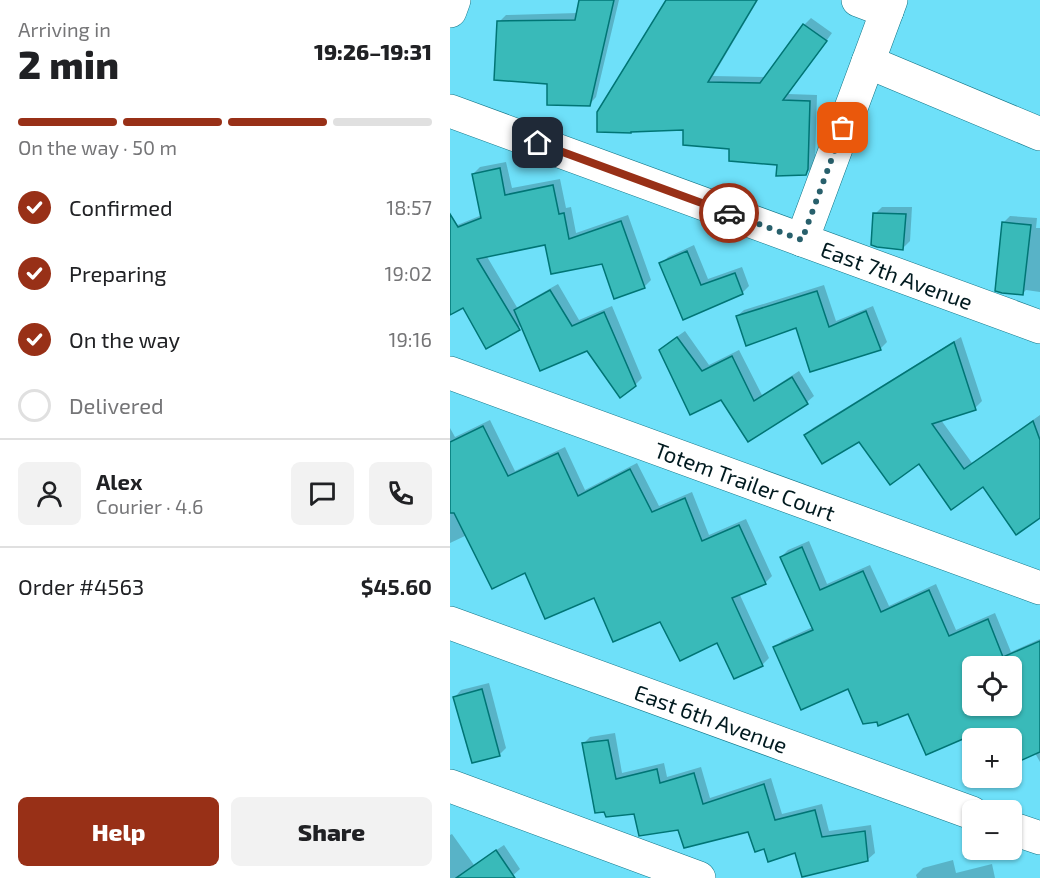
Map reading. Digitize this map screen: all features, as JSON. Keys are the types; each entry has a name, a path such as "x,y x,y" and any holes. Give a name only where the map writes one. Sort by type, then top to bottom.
{"street":[{"path":"450,11 454,0"},
{"path":"802,240 868,62 879,4"},
{"path":"868,62 1040,134"},
{"name":"East 7th Avenue","path":"450,111 1040,327"},
{"name":"Totem Trailer Court","path":"450,373 1040,588"},
{"name":"East 6th Avenue","path":"450,623 962,809"},
{"path":"450,786 699,878"},
{"path":"1022,832 1040,838"}],"building":[{"path":"579,0 614,0 590,106 547,105 547,84 494,80 497,21 575,20"},
{"path":"666,0 757,0 708,82 760,83 803,24 827,41 783,100 810,101 806,175 776,176 777,165 729,161 729,149 683,145 683,130 597,132 597,112"},
{"path":"500,168 505,195 553,185 559,214 564,213 569,239 621,221 645,288 614,299 602,264 551,274 545,245 477,259 520,330 486,349 463,308 450,315 450,214 458,227 481,218 472,174"},
{"path":"873,213 906,214 903,250 871,245"},
{"path":"1002,222 1031,225 1023,295 995,291"},
{"path":"687,251 701,285 735,273 743,294 683,320 659,263"},
{"path":"550,290 572,326 604,312 636,386 620,398 587,351 540,371 514,310"},
{"path":"817,291 829,327 866,311 881,350 810,372 796,328 746,346 736,316"},
{"path":"677,337 702,371 732,356 754,401 792,377 808,404 748,442 721,400 690,415 659,350"},
{"path":"954,342 976,410 932,424 964,469 1033,421 1040,440 1040,518 1016,535 983,487 951,510 919,464 890,485 859,442 822,464 804,435"},
{"path":"483,426 508,476 558,453 578,496 630,469 652,512 685,498 702,541 739,525 766,584 732,598 763,666 734,679 717,643 680,661 660,622 613,642 594,598 545,619 525,573 492,589 454,513 450,513 450,442"},
{"path":"802,547 820,590 863,571 881,612 929,590 949,636 988,619 1003,656 962,656 962,716 1022,716 1022,656 1005,656 1040,641 1040,752 1022,760 1022,728 962,728 962,739 926,755 908,714 878,726 877,722 863,724 848,689 801,710 773,647 813,630 780,557"},
{"path":"482,689 500,756 472,763 453,697"},
{"path":"608,740 616,779 657,769 660,783 694,773 703,804 764,784 775,820 815,810 822,837 865,831 868,861 802,877 795,853 768,862 764,849 755,852 748,832 684,848 678,830 639,836 634,814 606,817 604,812 595,813 582,743"},
{"path":"496,850 515,878 456,878"}],"way so far":[{"path":"729,213 802,240 843,128"}],"route":[{"path":"538,143 729,213"}]}
